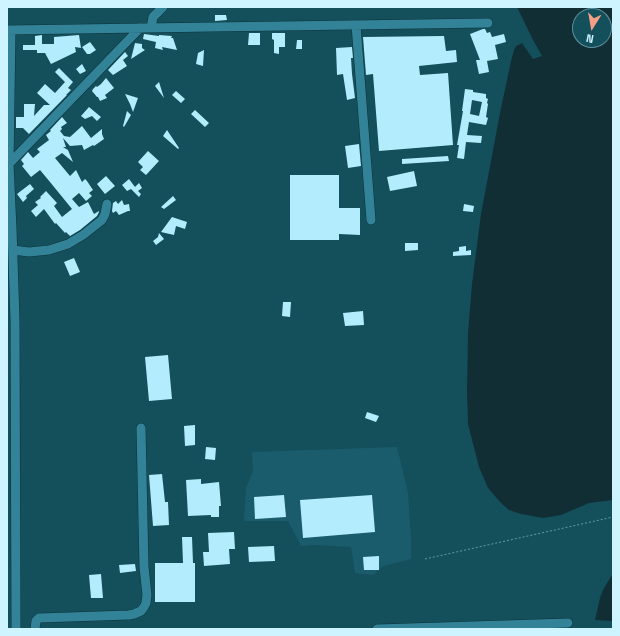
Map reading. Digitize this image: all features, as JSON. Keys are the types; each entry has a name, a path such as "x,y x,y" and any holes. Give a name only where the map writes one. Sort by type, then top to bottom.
{"street":[{"path":"151,28 153,17 163,7"},
{"path":"16,629 15,320 8,165 9,30 488,23"},
{"path":"356,25 371,220"},
{"path":"8,165 140,28"},
{"path":"13,250 29,252 50,250 68,244 83,235 102,220 106,214 107,204"},
{"path":"35,629 36,621 39,618 129,615 141,611 144,607 146,595 141,428"},
{"path":"377,629 568,623"}],"path":[{"path":"425,559 613,517"}],"shaded area":[{"path":"517,7 613,7 613,500 589,503 561,515 543,518 509,510 488,488 479,467 468,424 467,393 468,333 472,284 481,214 511,61 516,46 522,43 533,59 542,56"},
{"path":"397,447 408,493 411,559 383,566 373,575 355,573 351,547 314,545 301,546 288,521 244,521 246,488 253,471 252,452"},
{"path":"613,574 613,621 595,620 603,590"}],"building":[{"path":"215,15 226,15 227,20 215,21"},
{"path":"485,29 487,33 490,32 492,37 504,34 506,42 495,45 498,59 487,61 489,72 479,74 476,60 480,60 470,34"},
{"path":"249,33 260,33 260,45 248,45"},
{"path":"272,33 285,33 285,47 279,47 279,54 274,53 274,40 272,39"},
{"path":"144,34 172,36 171,38 173,38 177,50 162,47 163,50 155,48 156,42 143,39"},
{"path":"42,35 42,44 54,44 54,37 79,35 81,48 75,47 76,52 51,64 45,53 37,53 37,50 23,50 23,45 35,45 35,36"},
{"path":"444,36 446,51 456,50 457,62 419,66 420,75 448,73 453,145 379,151 373,74 366,75 363,37"},
{"path":"297,40 302,40 302,49 296,49"},
{"path":"90,42 96,50 90,54 87,54 82,47"},
{"path":"135,43 142,44 142,48 145,50 131,59"},
{"path":"352,47 353,58 351,58 355,98 347,100 343,74 337,75 336,48"},
{"path":"204,50 203,66 196,64 198,53"},
{"path":"125,52 128,56 123,60 127,66 113,75 108,70"},
{"path":"82,64 86,71 80,74 76,69"},
{"path":"59,68 73,82 68,88 71,90 29,134 23,128 16,128 16,117 24,117 24,104 35,104 34,116 44,105 50,105 37,93 45,84 55,93 65,82 55,72"},
{"path":"106,78 114,88 105,95 107,98 100,101 92,91"},
{"path":"159,82 164,98 155,86"},
{"path":"465,89 486,94 488,104 486,117 488,118 486,125 469,122 467,135 482,136 481,143 466,142 464,159 457,158 459,145 457,145","holes":["472,100 482,102 479,116 470,114"]},
{"path":"176,91 185,99 181,103 172,95"},
{"path":"125,94 138,98 133,112 130,104"},
{"path":"89,107 101,117 97,121 92,116 85,119 81,116"},
{"path":"195,110 209,123 205,127 191,114"},
{"path":"127,111 131,115 124,127 123,126"},
{"path":"62,117 67,123 61,127 62,129 60,131 64,136 70,137 82,126 91,138 102,129 104,139 94,146 93,145 84,150 82,145 70,146 63,138 66,147 63,147 68,150 73,162 62,153 55,158 70,176 76,170 82,182 85,179 93,190 89,193 92,196 86,201 79,193 72,199 79,207 88,202 94,214 99,211 97,216 70,236 66,232 65,233 56,223 55,224 44,209 36,217 31,211 38,205 35,202 41,198 40,197 46,191 57,203 54,206 62,217 72,209 40,170 31,177 22,166 24,164 21,160 28,152 33,158 40,152 37,149 49,140 46,135"},
{"path":"167,130 179,148 178,149 163,136"},
{"path":"359,144 361,166 348,168 345,146"},
{"path":"148,151 159,161 146,175 140,170 143,167 138,162"},
{"path":"448,156 449,161 402,164 402,159"},
{"path":"414,171 417,186 390,191 387,177"},
{"path":"290,175 339,175 339,208 360,208 360,235 339,234 339,240 290,240"},
{"path":"106,176 115,186 105,194 97,184"},
{"path":"129,179 135,187 139,183 142,188 138,191 141,194 139,197 131,189 127,191 122,185"},
{"path":"30,184 34,189 26,196 27,198 23,202 17,194"},
{"path":"173,196 176,200 164,209 161,207"},
{"path":"122,200 124,205 129,204 130,211 119,215 116,211 113,213 113,203 116,201 118,204"},
{"path":"464,204 474,206 473,212 463,211"},
{"path":"172,217 187,222 185,229 176,226 174,235 161,232"},
{"path":"159,233 164,239 156,245 153,241 158,237"},
{"path":"405,243 418,243 418,250 405,251"},
{"path":"466,246 466,251 471,250 471,255 453,256 453,252 459,251 459,247"},
{"path":"74,258 80,272 70,276 64,262"},
{"path":"283,302 291,302 290,317 282,316"},
{"path":"363,311 364,325 345,326 343,313"},
{"path":"168,355 172,399 149,401 145,357"},
{"path":"367,412 379,416 376,422 365,418"},
{"path":"195,425 195,445 185,446 184,426"},
{"path":"206,447 216,448 215,460 205,459"},
{"path":"162,474 165,502 168,502 169,525 153,526 149,475"},
{"path":"201,479 201,484 219,482 221,506 219,506 219,517 211,517 211,515 188,516 186,480"},
{"path":"284,495 286,517 255,519 254,497"},
{"path":"372,495 375,532 303,538 300,500"},
{"path":"234,532 235,549 229,549 230,564 204,566 203,552 209,552 208,533"},
{"path":"182,537 192,537 193,563 195,563 195,602 155,602 155,563 183,563"},
{"path":"274,546 275,561 249,562 248,547"},
{"path":"379,556 379,570 364,570 363,557"},
{"path":"135,564 136,571 120,573 119,565"},
{"path":"101,574 103,598 91,598 89,575"}]}
